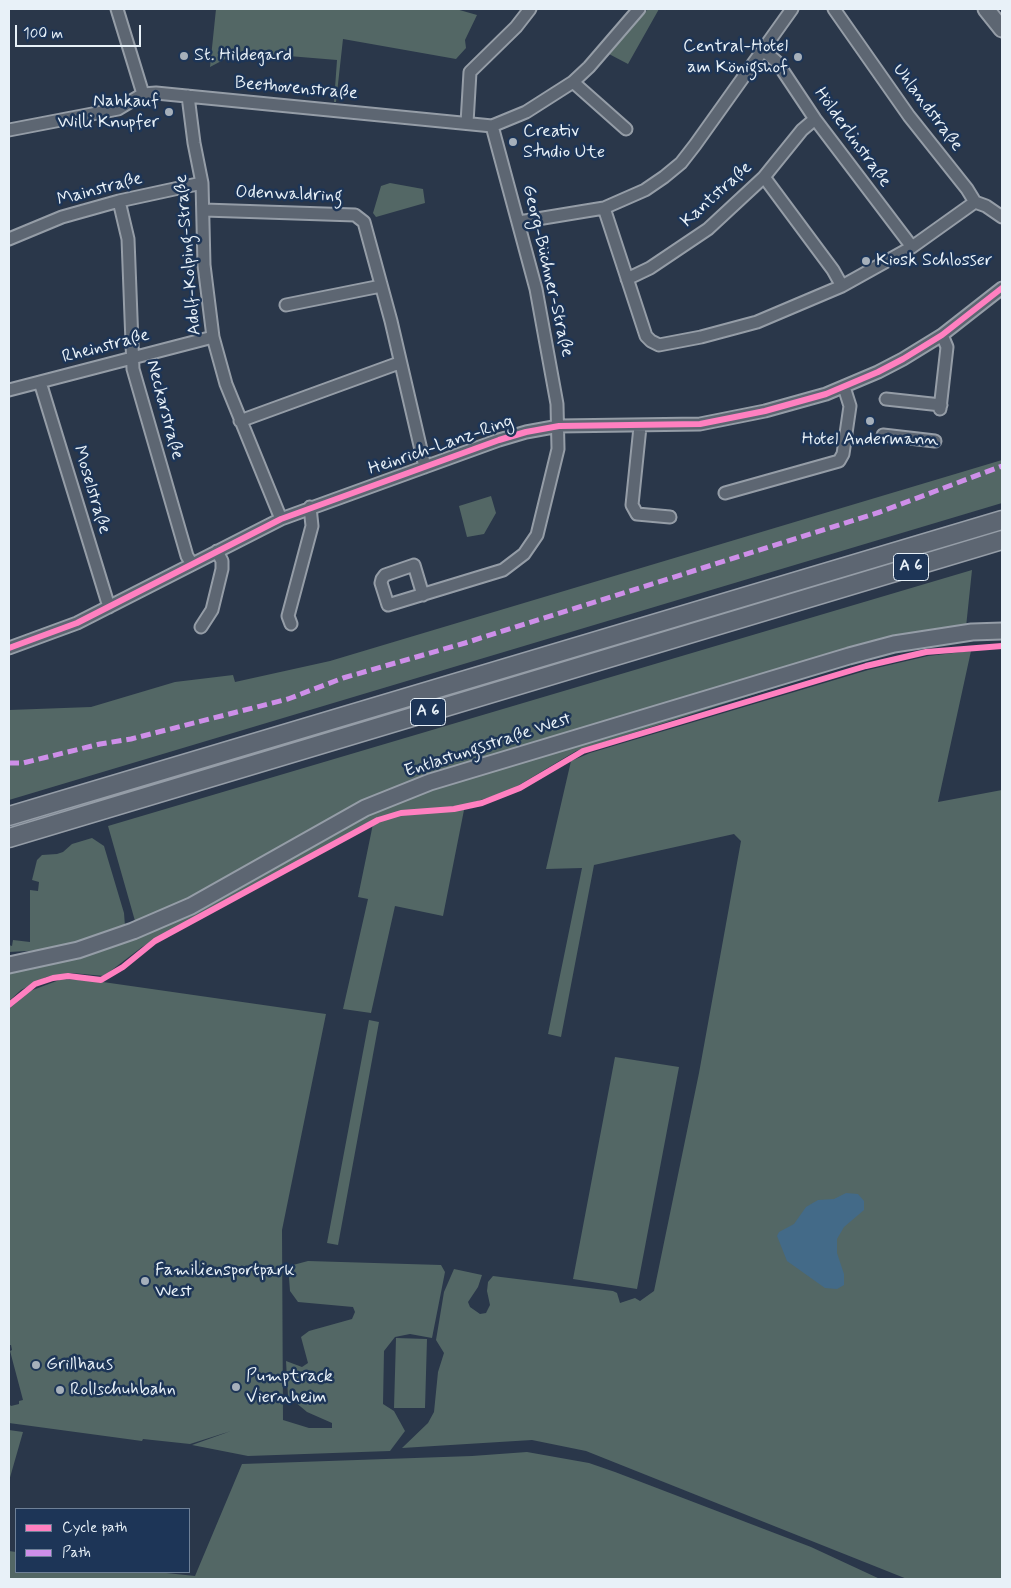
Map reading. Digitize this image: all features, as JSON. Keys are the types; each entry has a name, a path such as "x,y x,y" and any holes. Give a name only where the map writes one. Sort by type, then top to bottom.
{"highway":[{"name":"A 6","path":"9,816 1002,520"},
{"name":"A 6","path":"9,838 1002,540"},
{"path":"976,548 1002,545"}],"main road":[{"path":"986,9 1002,29"},
{"name":"Entlastungsstraße West","path":"11,963 78,950 133,931 191,906 365,808 430,782 894,644 972,632 1002,631"}],"street":[{"path":"9,130 118,109 143,94 117,9"},
{"path":"468,123 470,72 516,27 530,9"},
{"name":"Beethovenstraße","path":"143,94 156,93 492,126 526,112 573,82 595,60 639,9"},
{"path":"519,222 604,208 645,190 681,163 790,12 778,9"},
{"name":"Uhlandstraße","path":"834,9 909,116 967,189 974,202"},
{"name":"Hölderlinstraße","path":"764,50 777,62 815,119 912,247"},
{"path":"573,82 626,129"},
{"name":"Adolf-Kolping-Straße","path":"188,96 194,143 202,183 204,265 213,337 226,384 281,519"},
{"name":"Kantstraße","path":"628,279 689,244 726,213 764,178 802,130 815,119"},
{"name":"Georg-Büchner-Straße","path":"423,594 503,570 524,554 537,535 558,449 559,426 546,341 519,222 492,126"},
{"path":"764,178 833,270 842,286"},
{"name":"Mainstraße","path":"9,239 62,217 119,201 202,183"},
{"name":"Neckarstraße","path":"119,201 128,239 133,369 187,556 192,564"},
{"path":"604,208 646,336 659,345 701,337 756,322 842,286 912,247 974,202 986,206 1002,217"},
{"name":"Odenwaldring","path":"204,210 355,215 364,222 424,467"},
{"path":"286,305 381,286"},
{"name":"Heinrich-Lanz-Ring","path":"9,648 74,624 281,519 310,507 526,432 559,426 640,427 700,424 733,419 822,395 885,369 942,335 1002,288"},
{"path":"886,399 941,407 947,347 942,335"},
{"name":"Rheinstraße","path":"9,390 213,337"},
{"path":"240,421 399,363"},
{"name":"Moselstraße","path":"40,382 109,607"},
{"path":"725,493 839,461 843,454 850,406 844,387"},
{"path":"640,427 632,505 637,514 670,517"},
{"path":"883,435 935,441"},
{"path":"290,624 288,616 312,526 310,507"},
{"path":"201,627 212,610 222,570 222,561 217,551"}],"green space":[{"path":"216,9 456,9 477,15 465,40 466,48 456,59 343,39 336,102 334,102 337,60 228,51 227,58 210,67"},
{"path":"648,9 659,9 628,64 609,54"},
{"path":"390,183 423,189 425,203 376,217 373,213 381,186"},
{"path":"1002,460 1002,503 9,800 9,710 91,707 175,682 233,675 235,682 330,661"},
{"path":"491,496 496,513 484,534 467,537 459,506"},
{"path":"972,570 966,627 576,751 509,791 465,805 443,916 395,906 371,1013 343,1009 368,899 358,897 374,819 142,947 104,976 72,973 46,977 21,990 9,1001 9,972 72,958 139,935 108,826"},
{"path":"971,651 938,802 1002,790 1002,1579 907,1579 586,1451 532,1440 402,1448 428,1423 434,1412 438,1372 444,1353 436,1340 444,1292 454,1269 482,1275 478,1287 468,1302 470,1307 480,1314 486,1313 490,1305 487,1291 488,1282 493,1276 613,1291 617,1293 620,1303 635,1298 640,1301 654,1291 699,1073 741,841 734,834 594,865 561,1037 548,1034 582,868 546,869 571,761 590,753 868,670 928,656"},
{"path":"92,838 104,846 124,913 125,926 107,934 45,950 9,952 9,945 12,946 13,940 30,942 30,890 38,891 39,882 32,880 37,860 42,855 63,852 72,844"},
{"name":"Familiensportpark West","path":"62,979 96,981 326,1014 282,1230 283,1420 309,1428 332,1428 332,1423 307,1412 288,1396 286,1361 302,1367 308,1363 301,1337 309,1331 352,1319 355,1312 353,1307 298,1302 290,1291 289,1278 293,1265 308,1261 441,1265 445,1272 432,1338 410,1334 395,1337 384,1351 383,1404 394,1411 405,1431 390,1451 248,1456 192,1445 231,1431 190,1444 143,1439 142,1441 9,1423 9,1404 11,1406 19,1404 19,1401 23,1400 10,1351 12,1350 11,1345 9,1345 9,1009 30,991"},
{"path":"369,1020 379,1022 338,1245 327,1243"},
{"path":"615,1057 679,1067 637,1289 573,1279"},
{"path":"396,1338 427,1339 425,1408 394,1408"},
{"path":"9,1430 23,1432 9,1481"},
{"path":"527,1452 589,1463 811,1547 880,1579 9,1579 9,1551 15,1552 15,1573 166,1573 195,1576 242,1464 472,1456"}],"water":[{"path":"846,1193 858,1194 864,1201 864,1210 844,1227 837,1239 837,1253 844,1274 844,1285 837,1289 825,1288 787,1261 777,1236 779,1232 794,1224 806,1207 818,1200 834,1199"}],"marked path":[{"path":"9,763 23,763 100,744 131,739 288,699 343,678 465,643 880,512 1002,466"}],"cycle path":[{"path":"9,648 77,623 281,519 499,440 526,432 559,426 700,424 765,411 826,394 903,359 942,335 1002,288"},
{"path":"9,1005 35,984 53,978 68,976 101,980 123,967 155,941 378,820 401,813 454,809 482,803 520,788 583,751 866,666 926,652 1002,646"}],"place":[{"name":"St. Hildegard","path":"184,56"},
{"name":"Central-Hotel am Königshof","path":"798,57"},
{"name":"Nahkauf Willi Knupfer","path":"169,112"},
{"name":"Creativ Studio Ute","path":"513,142"},
{"name":"Kiosk Schlosser","path":"866,261"},
{"name":"Hotel Andermann","path":"870,421"},
{"name":"Familiensportpark West","path":"145,1281"},
{"name":"Grillhaus","path":"36,1365"},
{"name":"Pumptrack Viernheim","path":"236,1387"},
{"name":"Rollschuhbahn","path":"60,1390"}]}
